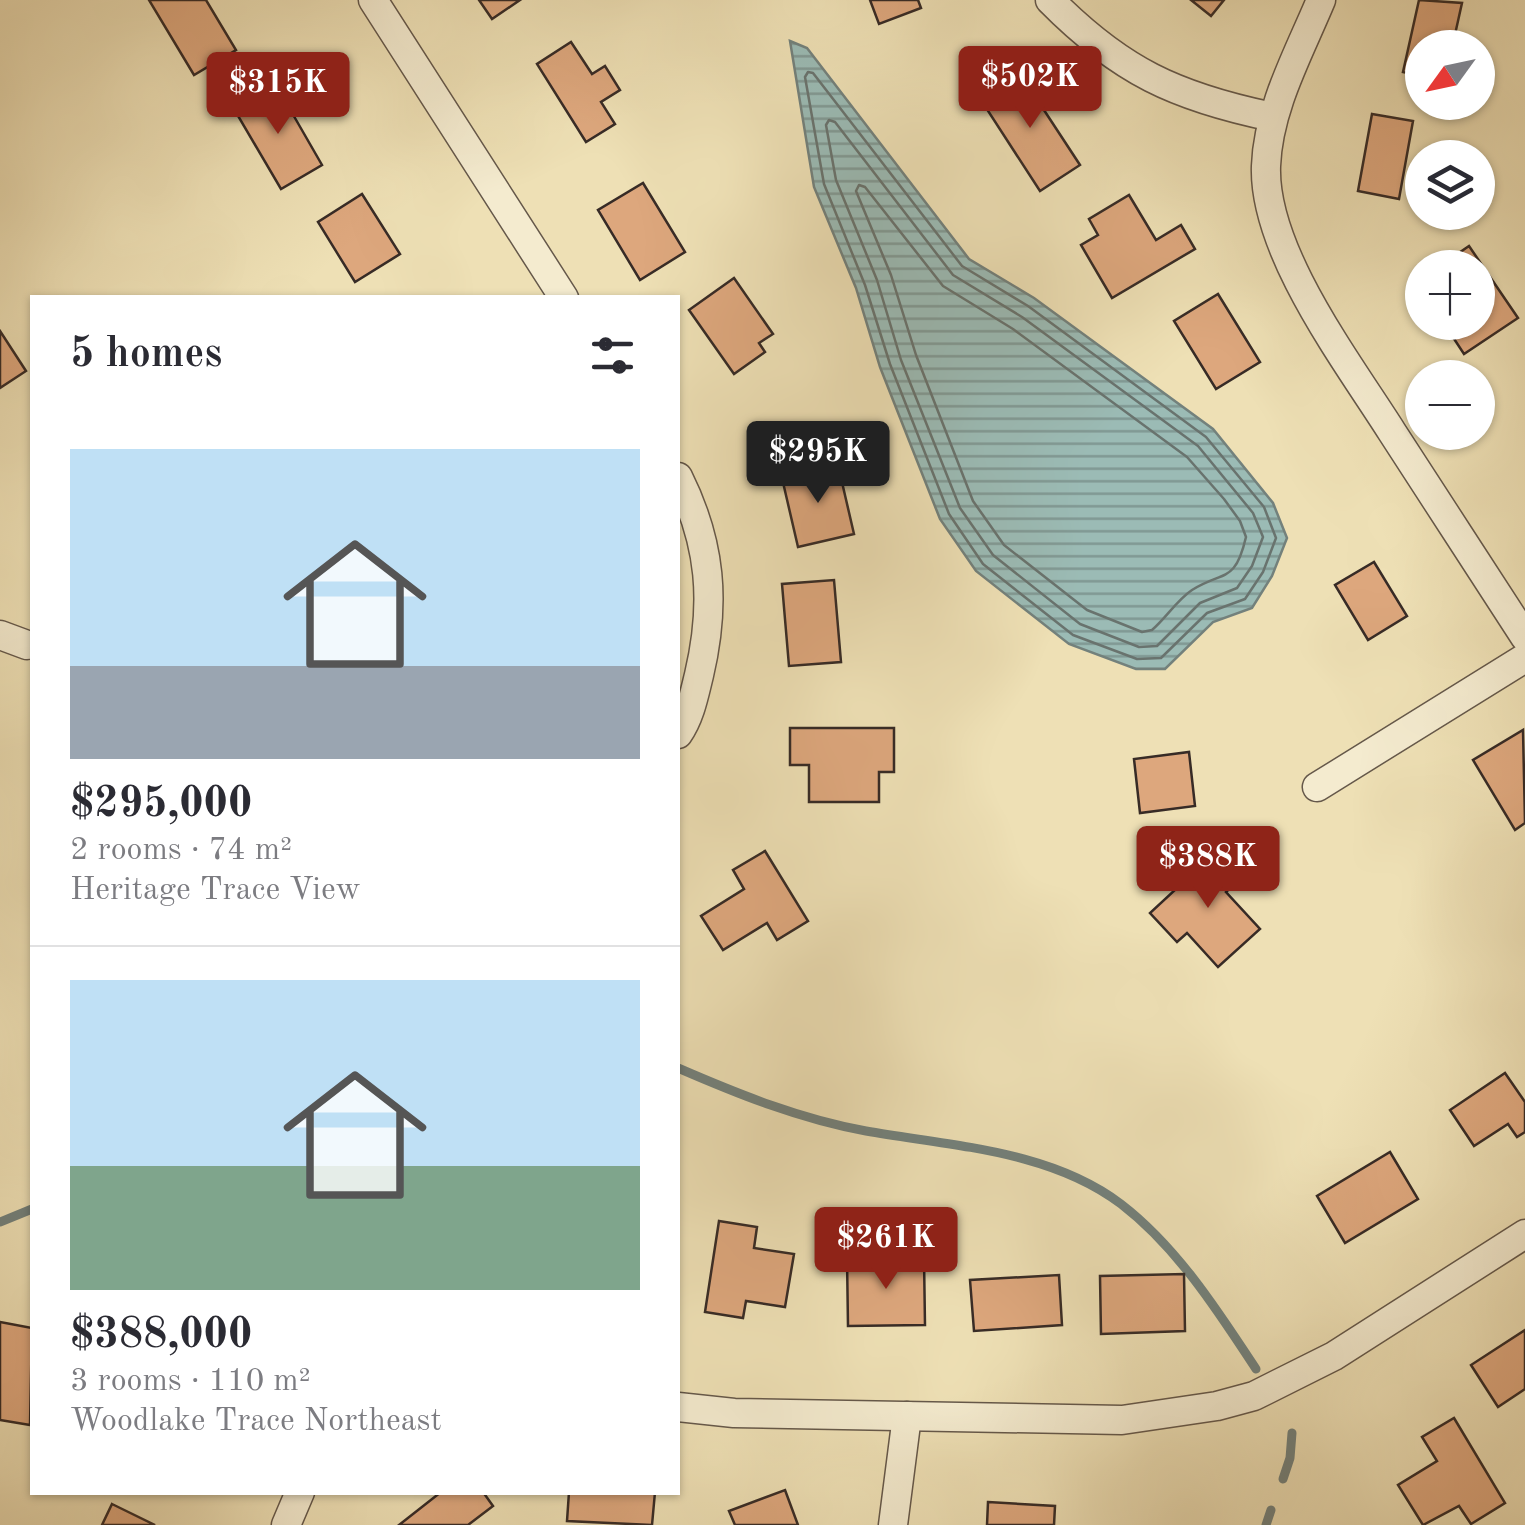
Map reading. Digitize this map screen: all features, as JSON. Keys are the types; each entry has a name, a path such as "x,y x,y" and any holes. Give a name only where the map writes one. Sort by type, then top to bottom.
{"street":[{"path":"373,0 562,295"},
{"path":"1050,0 1083,33 1130,69 1183,94 1273,117"},
{"path":"1320,0 1273,117 1266,166 1269,206 1283,245 1324,324 1525,637"},
{"path":"680,482 708,560 708,629 693,699 680,731"},
{"path":"0,635 27,644"},
{"path":"1317,788 1525,658"},
{"path":"680,1408 734,1413 1122,1420 1167,1416 1254,1396 1334,1356 1525,1234"},
{"path":"894,1525 906,1416"},
{"path":"286,1525 299,1495"}],"water":[{"path":"790,41 807,48 969,259 1034,298 1213,429 1273,503 1287,538 1272,576 1252,608 1213,622 1165,669 1136,669 1069,644 976,571 940,519 880,367 856,288 814,187"}],"building":[{"path":"149,0 206,0 236,50 194,75"},
{"path":"479,0 520,0 492,19"},
{"path":"870,0 918,0 921,8 879,24"},
{"path":"1191,0 1224,0 1211,16"},
{"path":"1419,0 1462,3 1456,30 1412,30"},
{"path":"571,42 592,74 605,66 620,90 601,102 615,124 586,142 537,64"},
{"path":"1019,72 1080,165 1040,191 979,97"},
{"path":"276,85 322,165 281,189 234,109"},
{"path":"1372,114 1413,121 1410,140 1405,140 1399,199 1358,191"},
{"path":"643,183 685,252 640,280 598,210"},
{"path":"362,194 400,254 355,282 318,222"},
{"path":"1129,195 1156,240 1181,225 1195,249 1112,298 1081,245 1098,235 1089,219"},
{"path":"734,278 773,334 759,343 765,352 734,374 689,310"},
{"path":"1495,284 1518,318 1495,333"},
{"path":"1218,294 1260,362 1216,389 1174,321"},
{"path":"0,331 26,371 0,388"},
{"path":"1455,340 1485,340 1464,354"},
{"path":"838,465 854,534 798,547 782,478"},
{"path":"1374,562 1407,616 1368,640 1335,585"},
{"path":"834,580 841,662 789,666 782,584"},
{"path":"790,728 894,728 894,772 879,772 879,802 809,802 809,765 790,765"},
{"path":"1523,730 1525,823 1515,830 1473,760"},
{"path":"1189,752 1195,806 1140,813 1134,759"},
{"path":"1218,850 1242,877 1226,892 1260,929 1218,967 1187,933 1177,942 1150,913"},
{"path":"765,851 808,921 777,940 767,923 723,950 701,916 744,889 733,870"},
{"path":"1505,1073 1525,1102 1525,1132 1517,1137 1508,1124 1474,1146 1450,1110"},
{"path":"1390,1152 1418,1199 1345,1243 1317,1196"},
{"path":"719,1221 757,1227 754,1248 794,1254 785,1307 746,1301 743,1318 705,1312"},
{"path":"847,1258 924,1258 925,1325 848,1326"},
{"path":"1184,1274 1185,1331 1101,1334 1100,1276"},
{"path":"1059,1275 1062,1325 974,1331 970,1280"},
{"path":"0,1322 30,1328 30,1425 0,1420"},
{"path":"1525,1330 1525,1389 1498,1407 1471,1365"},
{"path":"1454,1418 1505,1503 1471,1524 1459,1506 1423,1525 1398,1485 1437,1461 1422,1437"},
{"path":"785,1490 798,1525 735,1525 729,1511"},
{"path":"437,1495 485,1495 493,1506 468,1525 399,1525"},
{"path":"569,1495 655,1495 652,1525 567,1521"},
{"path":"988,1502 1055,1506 1054,1525 987,1525"},
{"path":"112,1504 155,1525 102,1525"}],"waterway":[{"path":"680,1069 817,1120 999,1153 1032,1161 1093,1186 1141,1221 1178,1260 1256,1369"},
{"path":"0,1222 30,1210"},
{"path":"1283,1479 1292,1433"},
{"path":"1266,1525 1271,1510"}]}
